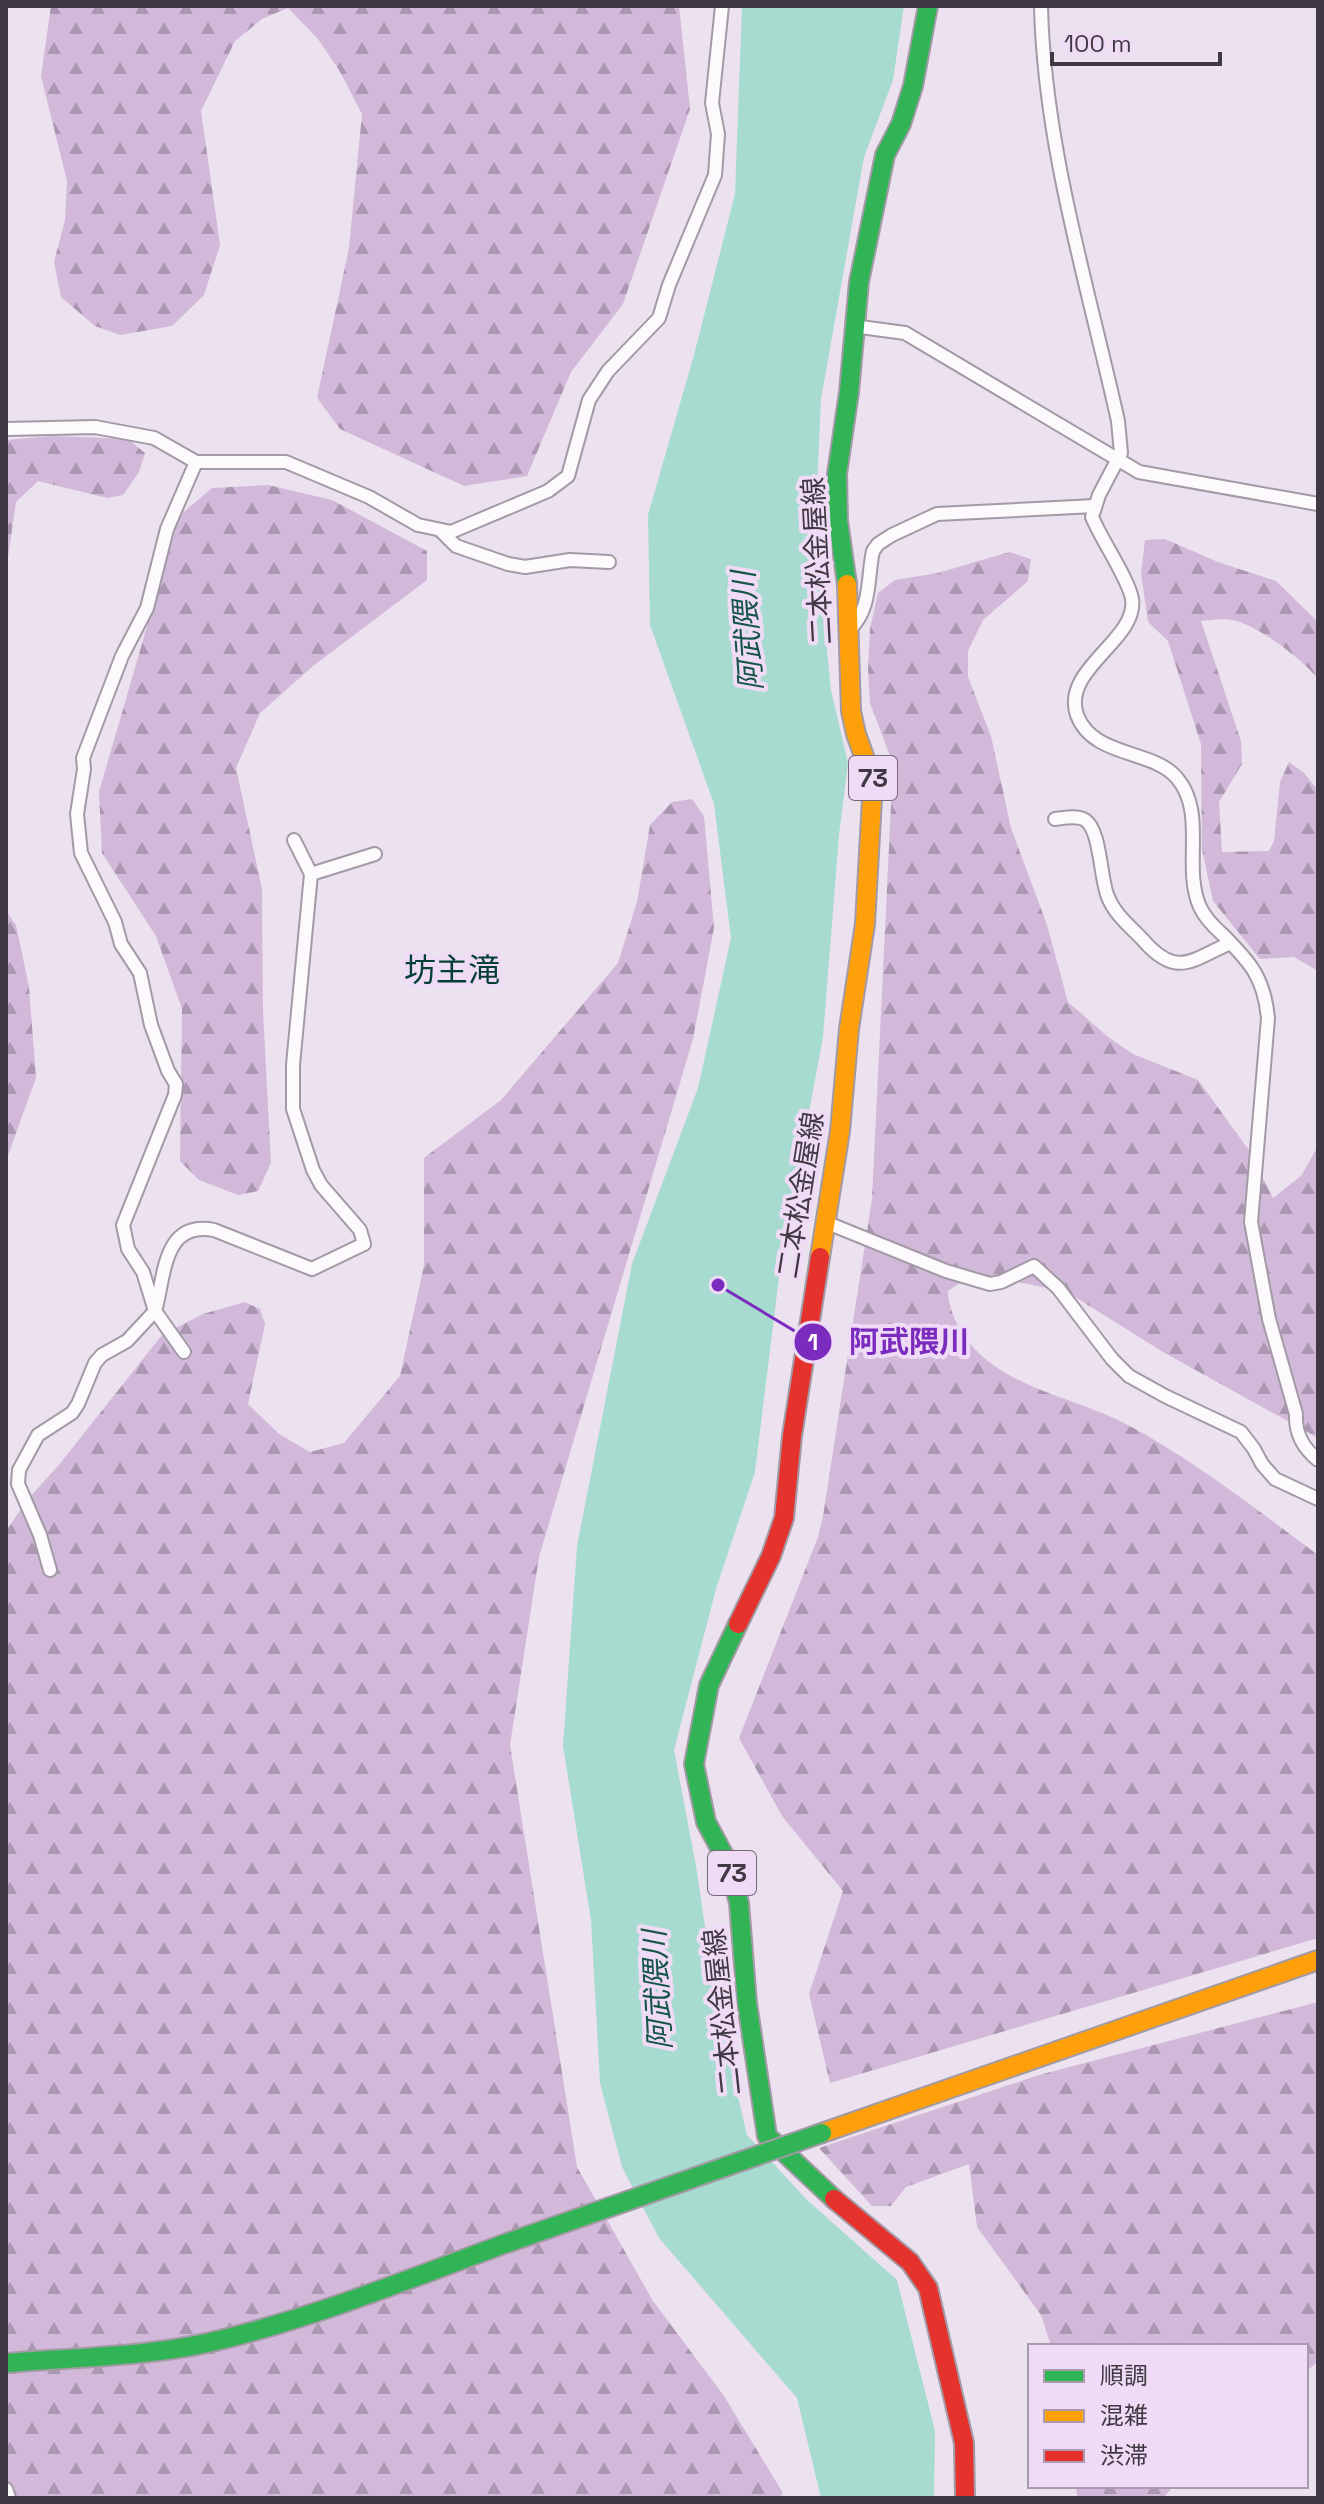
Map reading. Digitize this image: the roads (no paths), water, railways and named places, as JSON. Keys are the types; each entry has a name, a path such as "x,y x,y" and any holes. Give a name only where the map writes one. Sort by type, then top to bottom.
{"main road":[{"name":"二本松金屋線","path":"928,6 913,86 901,124 885,155 859,282 849,392 837,474 838,521 846,571 850,629 851,711 873,781 865,924 849,1029 840,1131 792,1436 784,1518 771,1556 709,1685 694,1764 706,1822 729,1865 739,1903 747,2003 767,2136 820,2188 910,2262 928,2288 964,2443 965,2498"},
{"path":"6,2363 157,2350 222,2340 324,2310 507,2243 1318,1960"}],"street":[{"path":"6,429 95,427 154,438 196,462 286,462 326,476 418,525 441,531 451,532 548,491 568,476 589,400 608,371 659,318 669,285 715,175 718,134 712,103 722,6"},
{"path":"1041,6 1052,130 1118,421 1121,453 1092,517 1129,588 1132,603 1124,626 1080,685 1075,696 1076,712 1092,735 1120,751 1164,767 1182,784 1191,805 1192,880 1198,900 1206,917 1249,962 1263,985 1268,1018 1251,1222 1269,1319 1296,1414 1295,1429 1300,1440 1318,1460"},
{"path":"853,326 905,333 1118,462 1158,477 1318,504"},
{"path":"184,1352 155,1311 143,1272 128,1249 123,1225 171,1110 176,1084 151,1025 140,973 121,944 115,922 81,853 77,814 83,758 122,656 147,608 167,529 196,462"},
{"path":"850,629 858,621 866,604 873,551 878,544 905,528 937,514 1095,506"},
{"path":"441,531 456,546 508,564 525,567 570,560 609,562"},
{"path":"1055,819 1082,818 1089,823 1107,896 1123,920 1154,954 1164,961 1179,964 1193,961 1230,943"},
{"path":"50,1570 40,1535 18,1484 19,1470 38,1435 72,1413 95,1363 102,1355 127,1341 155,1311 165,1261 173,1246 186,1233 200,1227 312,1269 364,1244 360,1230 321,1185 313,1170 293,1109 293,1065 311,874 294,840"},
{"path":"311,874 375,854"},
{"path":"825,1222 946,1271 990,1284 1034,1266 1058,1288 1112,1359 1129,1376 1241,1432 1275,1479 1318,1499"},
{"path":"6,2489 9,2498"}],"water":[{"path":"742,6 904,6 893,80 864,157 821,399 815,532 831,690 848,763 839,835 823,1037 780,1269 755,1472 716,1589 674,1750 696,1866 718,2013 747,2135 806,2199 897,2280 935,2431 934,2498 821,2498 797,2398 659,2238 622,2167 600,2083 591,1920 563,1746 577,1546 632,1264 698,1088 731,938 714,804 650,625 648,515 694,355 735,194"}],"place":[{"name":"阿武隈川","path":"718,1285"}],"district":[{"name":"坊主滝","path":"452,970"}]}
